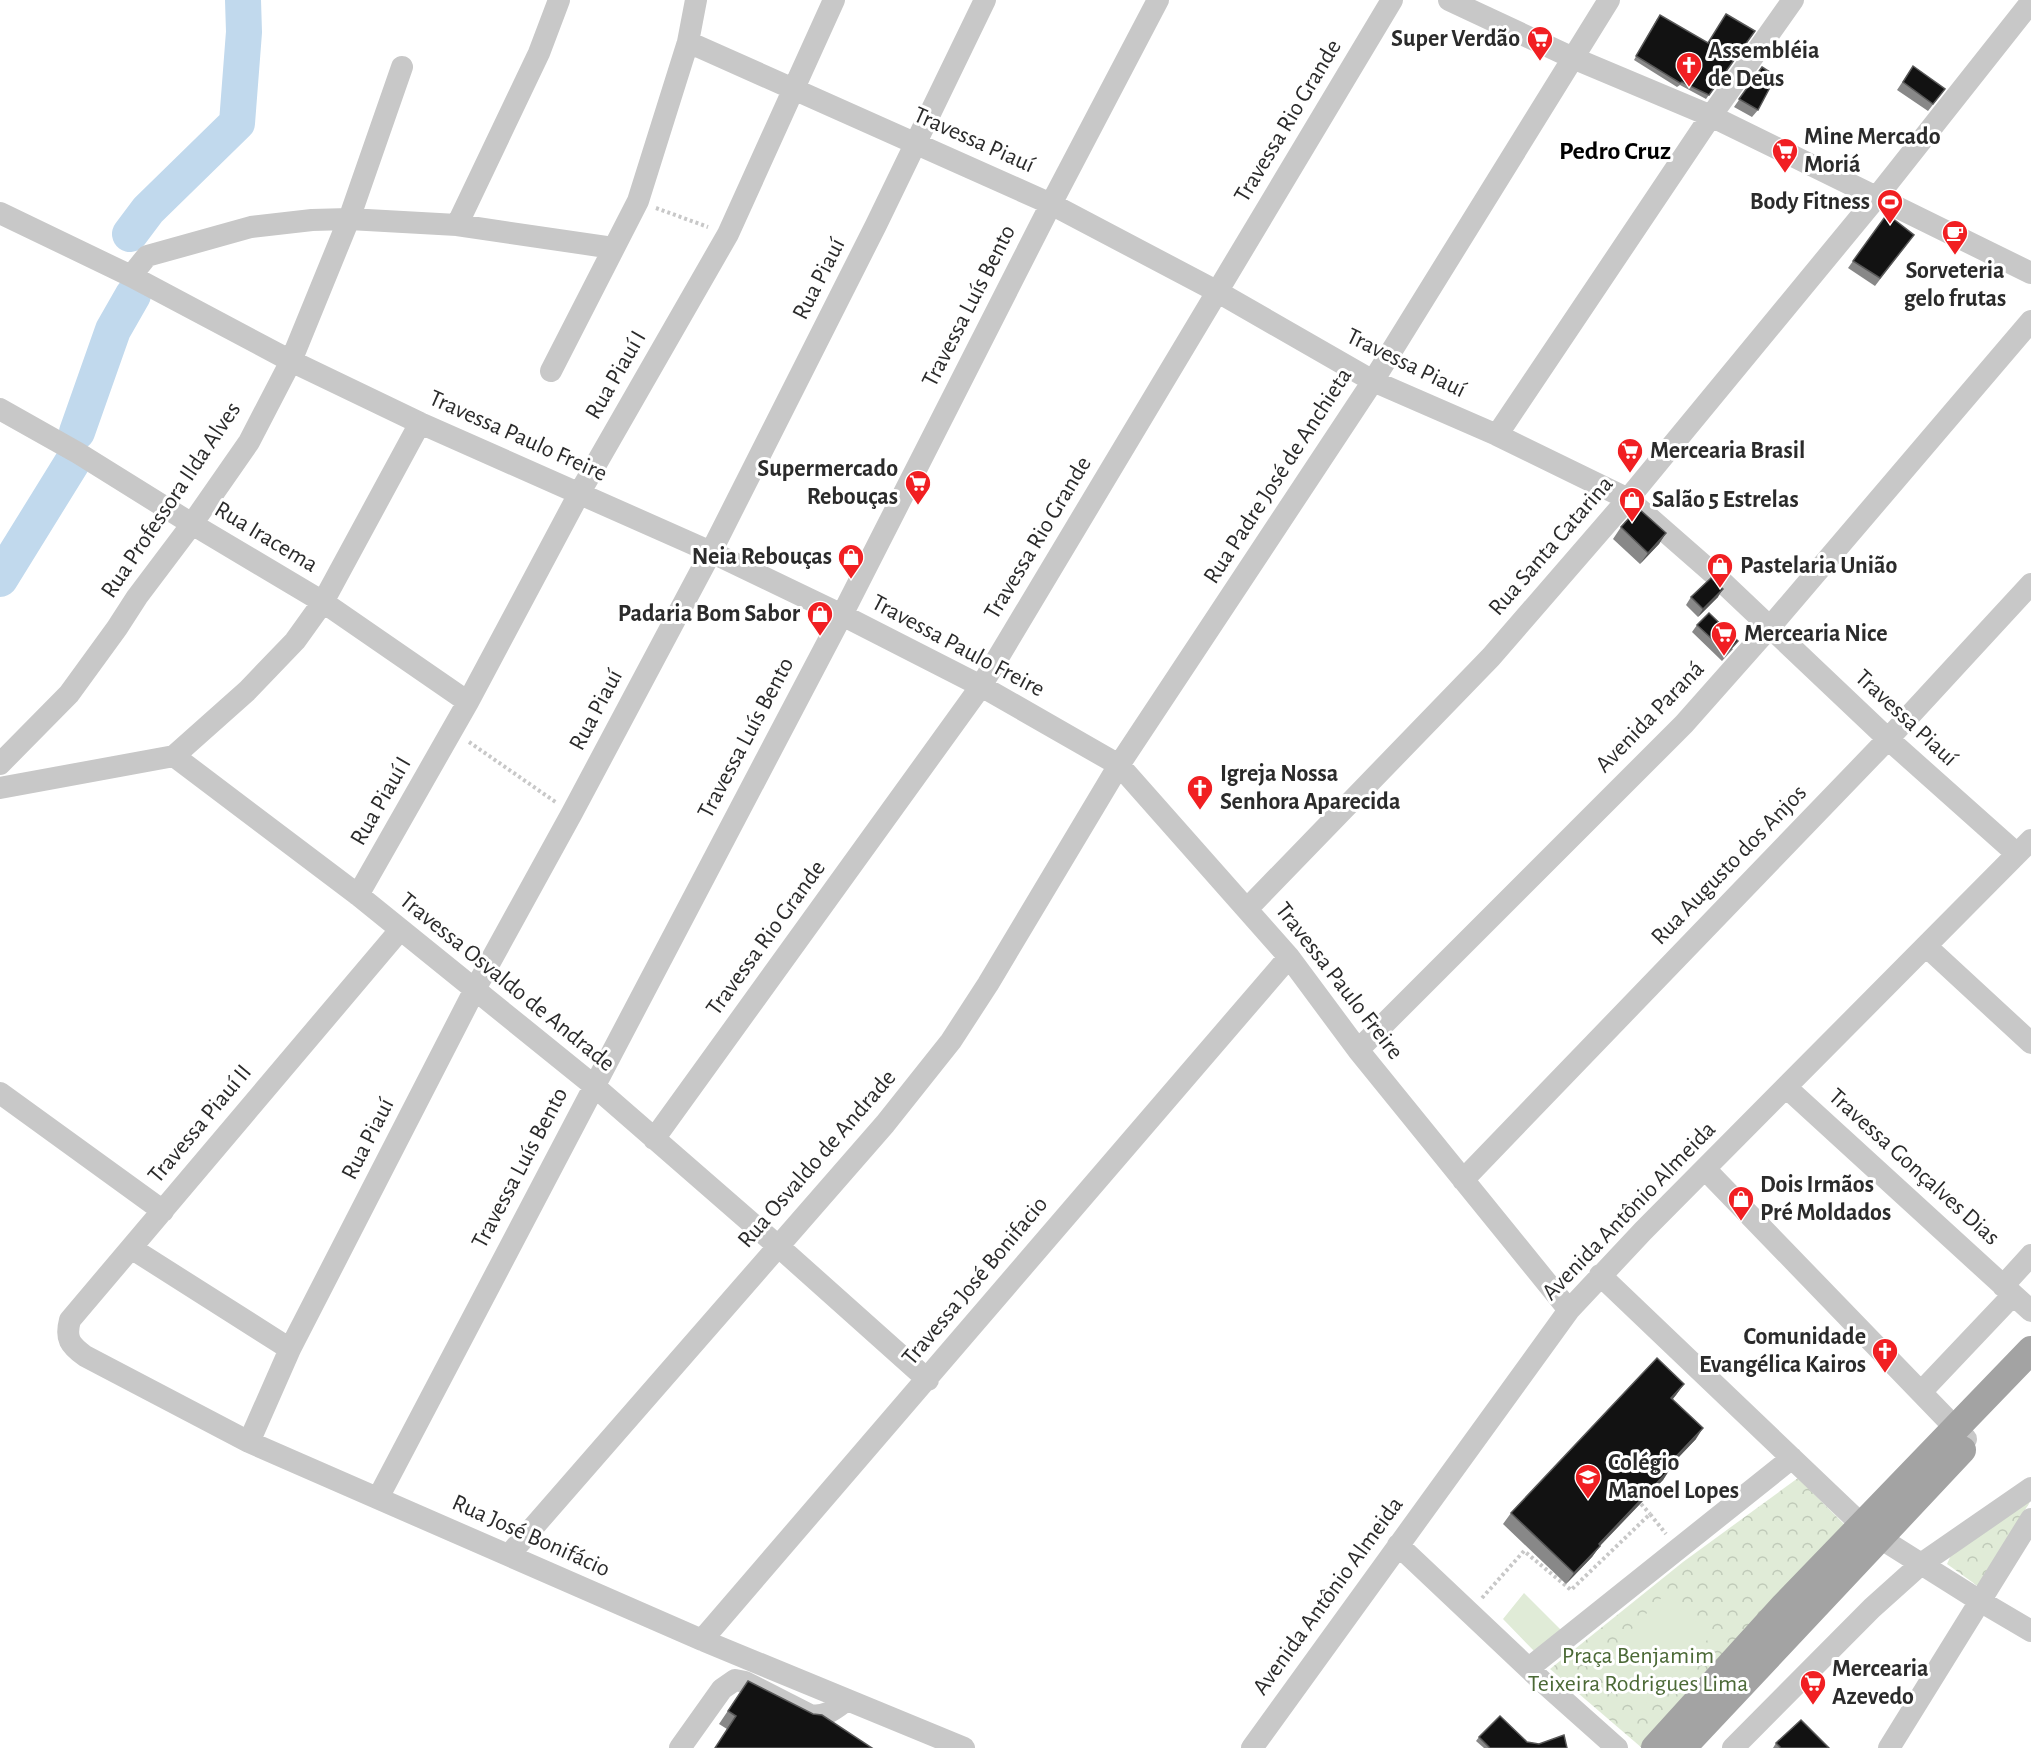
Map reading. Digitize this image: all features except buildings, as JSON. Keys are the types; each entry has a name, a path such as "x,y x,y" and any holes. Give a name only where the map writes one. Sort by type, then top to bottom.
{"main road":[{"path":"1682,1748 1871,1531 1962,1435 2031,1350"},
{"path":"1962,1435 2031,1378"},
{"path":"1655,1748 1784,1606 1871,1531"}],"street":[{"path":"457,225 539,53 559,0"},
{"path":"551,371 638,201 688,42 696,0"},
{"name":"Rua Piauí I","path":"358,895 468,702 580,492 728,234 834,0"},
{"name":"Rua Piauí","path":"249,1442 290,1349 474,991 711,552 985,0"},
{"name":"Travessa Luís Bento","path":"378,1498 842,615 1051,204 1158,0"},
{"name":"Travessa Rio Grande","path":"654,1139 981,686 1392,0"},
{"name":"Rua Padre José de Anchieta","path":"1119,765 1373,381 1609,0"},
{"path":"1497,435 1711,116 1793,0"},
{"path":"1454,1 1572,58 1711,116 2031,273"},
{"name":"Rua Santa Catarina","path":"1247,909 1491,657 1628,499 1876,198 2031,2"},
{"name":"Travessa Piauí","path":"688,42 1051,204 1218,292 1373,381 1497,435 1628,499 1679,541 1888,739 2024,847"},
{"name":"Rua Professora Ilda Alves","path":"0,764 69,694 249,442 291,361 349,219 402,67"},
{"name":"Travessa Paulo Freire","path":"0,213 131,276 291,361 420,423 580,492 842,615 981,686 1119,765 1289,957 1358,1050 1569,1310"},
{"path":"131,276 147,256 251,227 312,220 349,219 457,225 613,248"},
{"name":"Avenida Paraná","path":"1358,1050 1684,724 1770,627 2031,321"},
{"name":"Rua Iracema","path":"0,409 78,453 323,602 468,702"},
{"path":"0,788 174,756 247,691 294,641 323,602 420,423"},
{"name":"Rua Augusto dos Anjos","path":"1463,1180 1888,739 2031,584"},
{"name":"Travessa Osvaldo de Andrade","path":"174,756 358,895 593,1085 928,1380"},
{"name":"Rua Osvaldo de Andrade","path":"509,1556 885,1124 951,1041 988,984 1119,765"},
{"name":"Avenida Antônio Almeida","path":"1252,1748 1569,1310 1600,1275 2024,847"},
{"name":"Travessa Piauí II","path":"85,1356 75,1348 68,1337 70,1320 400,930"},
{"path":"1926,946 2031,1043"},
{"name":"Travessa José Bonifacio","path":"702,1640 928,1380 1072,1208 1289,957"},
{"name":"Travessa Gonçalves Dias","path":"1787,1088 2031,1311"},
{"path":"0,1094 163,1211"},
{"path":"1705,1169 1962,1435"},
{"path":"130,1248 290,1349"},
{"path":"1921,1392 2008,1291 2031,1255"},
{"path":"1600,1275 1871,1531 2031,1631"},
{"name":"Rua José Bonifácio","path":"85,1356 249,1442 702,1640 964,1748"},
{"path":"1529,1668 1792,1458"},
{"path":"1732,1748 1865,1615 1922,1564 2031,1488"},
{"path":"1888,1748 2031,1520"},
{"path":"1398,1545 1617,1748"},
{"path":"681,1748 722,1689 735,1680 746,1682 818,1717 827,1714 847,1700"}],"path":[{"path":"638,201 701,225"},
{"path":"452,730 572,813"},
{"path":"1641,1504 1671,1540"},
{"path":"1481,1599 1524,1551 1571,1590 1650,1514"}],"green space":[{"name":"Praça Benjamim Teixeira Rodrigues Lima","path":"1798,1478 1845,1525 1642,1748 1550,1669 1683,1562"},
{"path":"2031,1500 1979,1587 1947,1564 1952,1553"},
{"path":"1524,1593 1562,1631 1536,1653 1503,1619"},
{"path":"1666,1593 1711,1636 1639,1711 1595,1668"}],"waterway":[{"path":"130,234 148,210 237,123 244,32 243,0"},
{"path":"77,432 113,330 133,295"},
{"path":"0,579 73,461"}],"place":[{"name":"Super Verdão","path":"1540,62"},
{"name":"Assembléia de Deus","path":"1689,88"},
{"name":"Mine Mercado Moriá","path":"1785,174"},
{"name":"Body Fitness","path":"1890,225"},
{"name":"Sorveteria gelo frutas","path":"1955,256"},
{"name":"Mercearia Brasil","path":"1630,474"},
{"name":"Supermercado Rebouças","path":"918,506"},
{"name":"Salão 5 Estrelas","path":"1632,523"},
{"name":"Neia Rebouças","path":"851,580"},
{"name":"Pastelaria União","path":"1720,589"},
{"name":"Padaria Bom Sabor","path":"820,637"},
{"name":"Mercearia Nice","path":"1724,657"},
{"name":"Igreja Nossa Senhora Aparecida","path":"1200,811"},
{"name":"Dois Irmãos Pré Moldados","path":"1741,1222"},
{"name":"Comunidade Evangélica Kairos","path":"1885,1374"},
{"name":"Colégio Manoel Lopes","path":"1588,1500"},
{"name":"Mercearia Azevedo","path":"1813,1706"}],"district":[{"name":"Pedro Cruz","path":"1615,151"}]}
